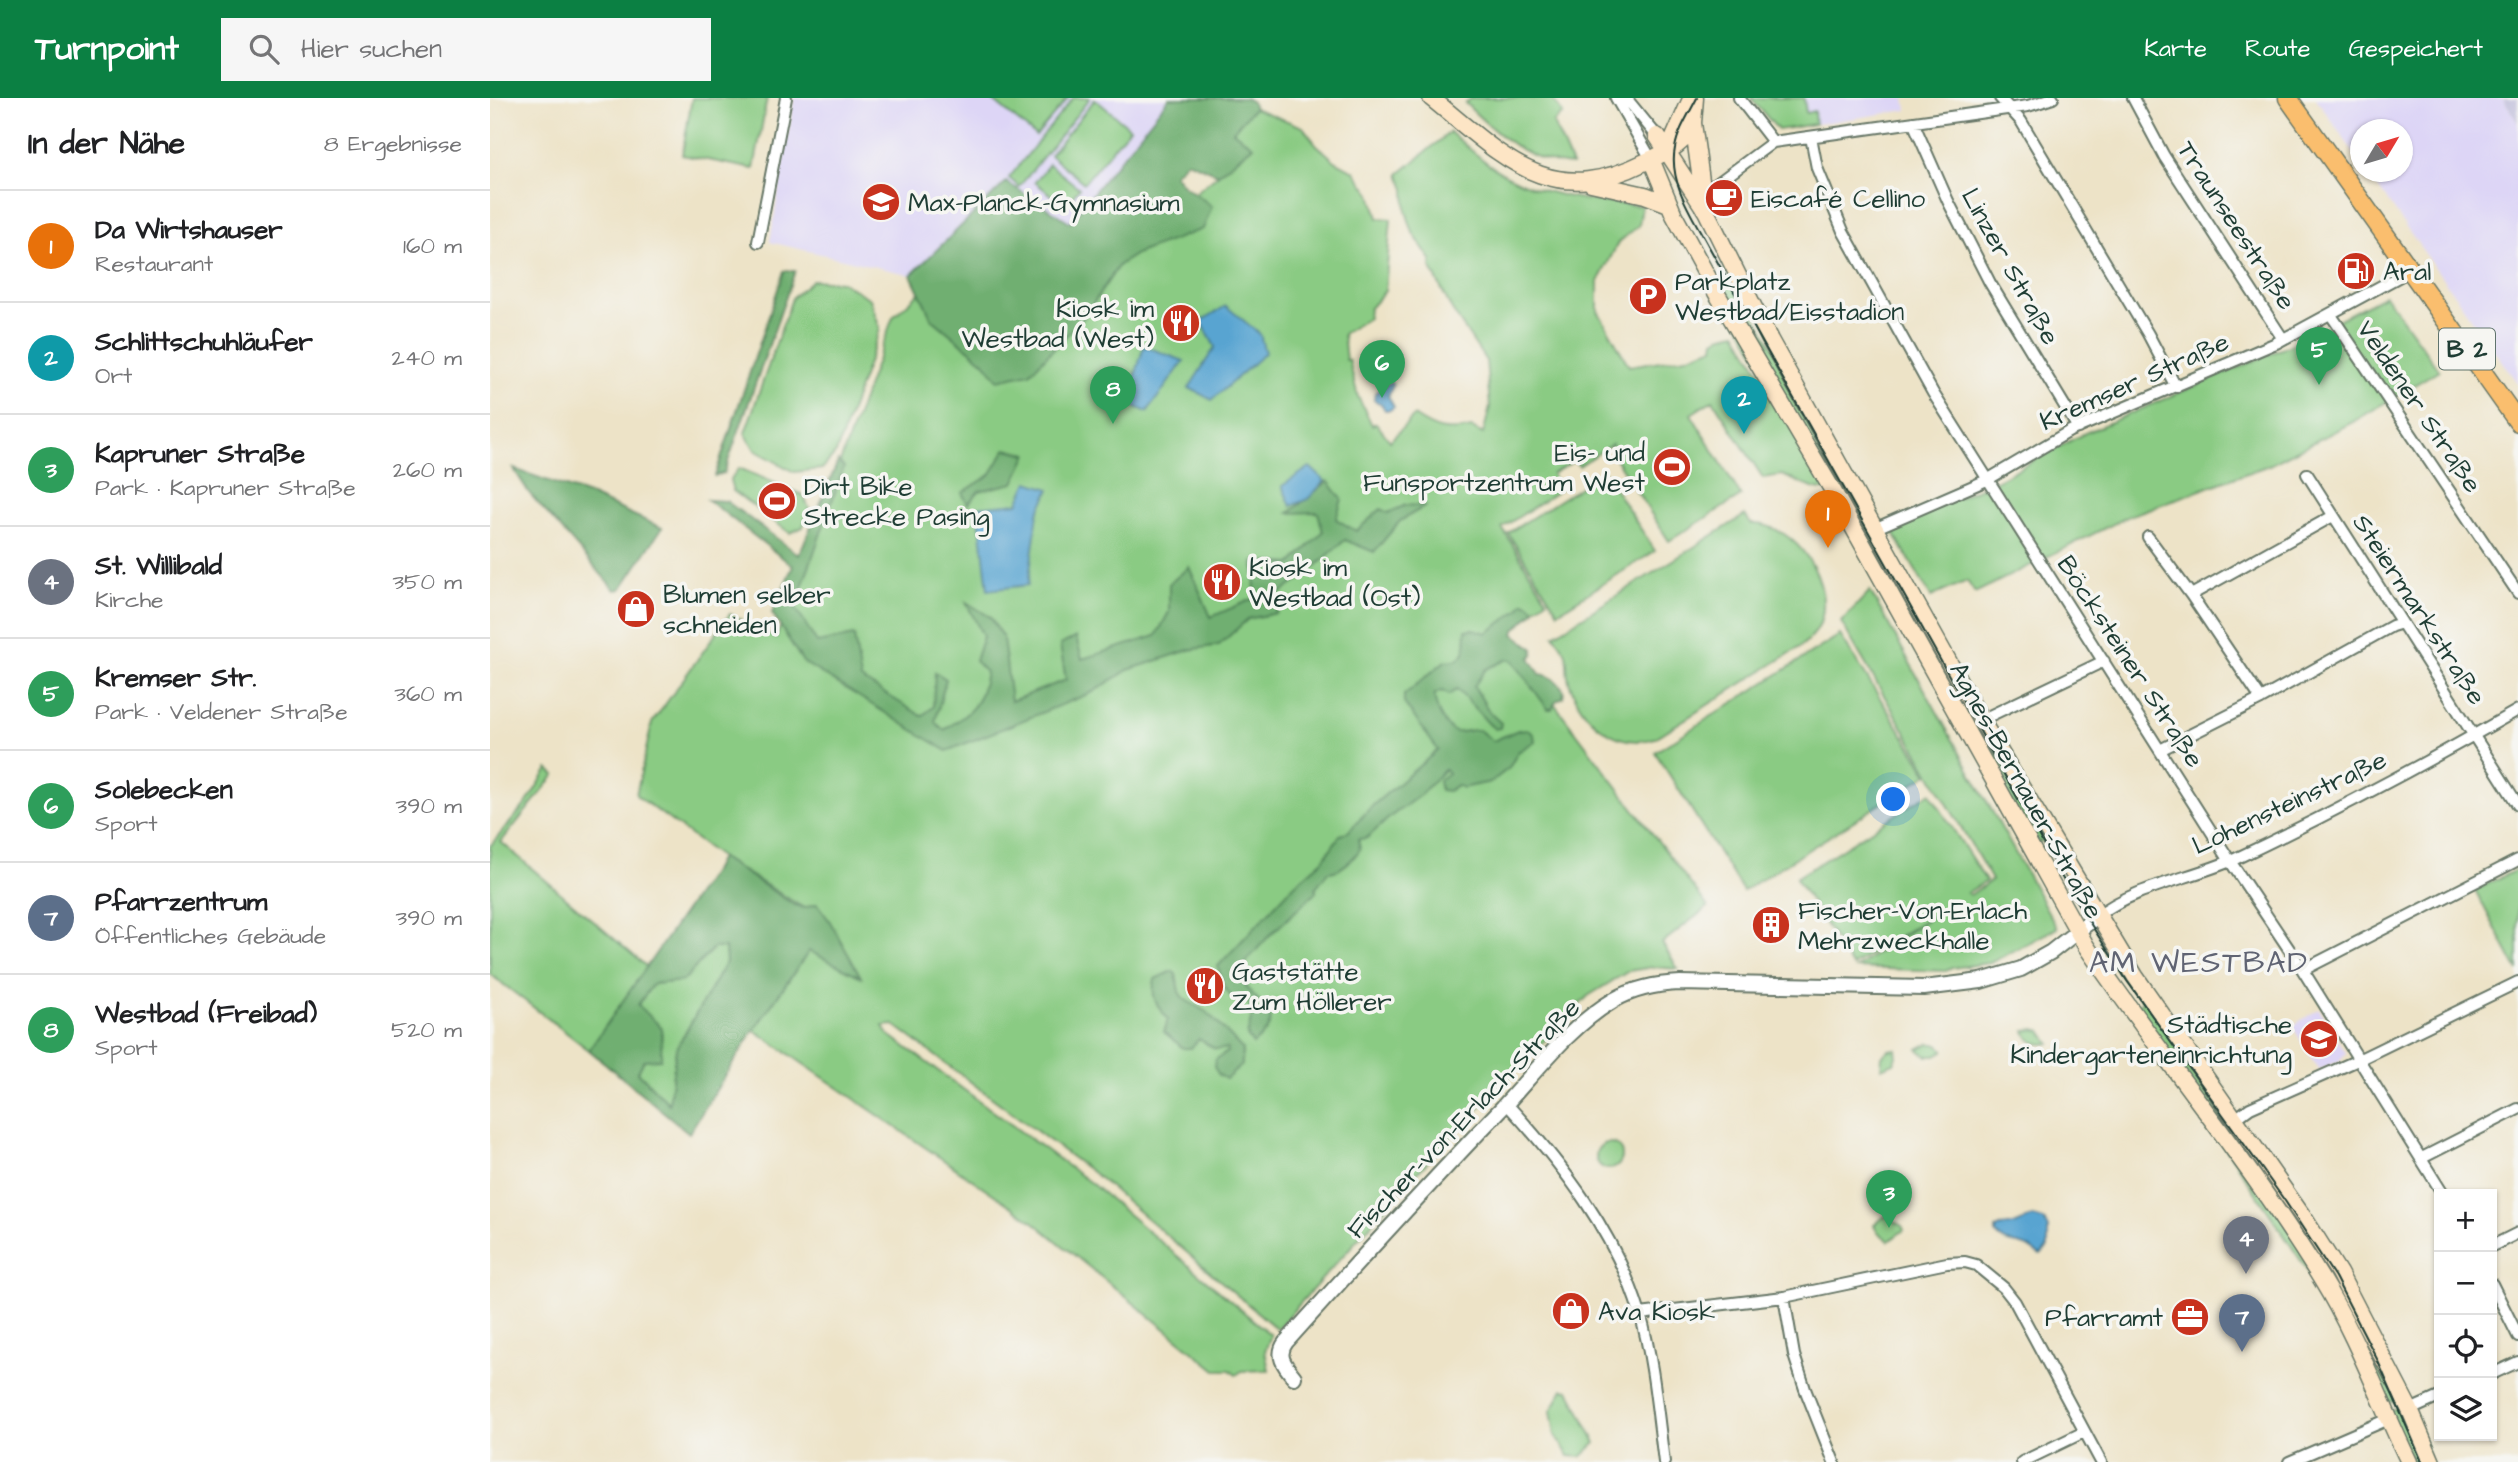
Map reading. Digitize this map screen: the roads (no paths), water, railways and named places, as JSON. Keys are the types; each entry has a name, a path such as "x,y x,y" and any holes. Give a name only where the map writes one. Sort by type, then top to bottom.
{"main road":[{"path":"1431,98 1508,161 1540,175 1578,180 1645,195 1669,204"},
{"path":"1671,156 1693,98"},
{"name":"Agnes-Bernauer-Straße","path":"1693,98 1696,154 1706,211"},
{"name":"B 2","path":"2288,98 2518,422"},
{"path":"1578,180 1609,175 1651,159 1671,156 1686,138 1693,122"},
{"path":"1651,159 1657,136"},
{"name":"Agnes-Bernauer-Straße","path":"1657,136 1706,211 1770,340 1874,529 1981,720 2097,916 2135,976 2306,1221 2339,1273 2410,1410 2432,1462"},
{"name":"Agnes-Bernauer-Straße","path":"1651,159 1669,204 1717,294 1833,491 2078,931 2133,1014 2292,1231 2339,1310 2409,1462"}],"street":[{"path":"758,242 786,98"},
{"path":"1616,98 1651,159"},
{"path":"1626,98 1657,136"},
{"path":"1739,98 1773,142"},
{"path":"2000,98 2021,121 2176,387"},
{"path":"1702,189 1715,185 1773,142 2008,108 2053,98"},
{"name":"Traunseestraße","path":"2133,98 2164,156 2283,339"},
{"name":"Linzer Straße","path":"1913,122 1948,201 1990,283 2078,428"},
{"name":"Böcksteiner Straße","path":"1811,137 1817,168 1843,231 1933,393 2440,1189"},
{"name":"Kremser Straße","path":"1874,529 1987,480 2078,428 2283,339 2411,270"},
{"name":"Veldener Straße","path":"2331,315 2518,593"},
{"name":"Steiermarkstraße","path":"2307,474 2518,805"},
{"path":"2192,595 2333,516"},
{"path":"2148,537 2192,595 2261,699"},
{"path":"2160,750 2402,623"},
{"path":"1981,720 2104,661"},
{"name":"Lohensteinstraße","path":"2078,931 2118,902 2230,861 2363,797 2518,709"},
{"path":"2303,971 2518,860"},
{"name":"Fischer-von-Erlach-Straße","path":"1294,1377 1284,1365 1281,1348 1574,1031 1596,1012 1632,991 1680,983 1943,987 1981,981 2021,969 2078,931"},
{"path":"2235,1119 2250,1108 2358,1060 2518,982"},
{"path":"1506,1103 1568,1176 1594,1214 1617,1256 1640,1314 1664,1462"},
{"path":"2422,1158 2518,1109"},
{"path":"2497,1244 2518,1233"},
{"path":"1640,1314 1784,1297 1965,1262 1976,1265 1990,1274 2015,1302 2101,1462"},
{"path":"2497,1294 2518,1336"},
{"path":"1784,1297 1794,1355 1833,1462"},
{"path":"2497,1372 2518,1362"},
{"path":"2410,1410 2434,1399"},
{"path":"2289,1462 2389,1419"},
{"path":"2022,1462 2084,1432"}],"water":[{"path":"1226,306 1260,334 1265,353 1212,400 1189,388 1215,347 1201,321"},
{"path":"1144,346 1184,361 1147,412 1127,403"},
{"path":"1390,382 1393,385 1388,396 1394,407 1385,410 1374,400 1375,393"},
{"path":"1310,467 1325,481 1308,499 1291,506 1282,486"},
{"path":"1028,482 1050,489 1038,513 1028,585 988,590 978,507 1018,503"},
{"path":"2033,1217 2044,1220 2048,1228 2048,1247 2041,1255 2027,1247 2007,1242 1996,1234 1996,1229 2000,1226 2014,1225"}],"tram line":[{"path":"1697,98 1679,135 1674,161 1678,186 1689,211 2069,890 2127,981 2285,1201 2335,1277 2377,1359 2422,1462"}],"place":[{"name":"Eiscafé Cellino","path":"1724,198"},
{"name":"Max-Planck-Gymnasium","path":"881,202"},
{"name":"Aral","path":"2356,271"},
{"name":"Parkplatz Westbad/Eisstadion","path":"1648,296"},
{"name":"Kiosk im Westbad (West)","path":"1181,323"},
{"name":"Kremser Str.","path":"2319,385"},
{"name":"Solebecken","path":"1382,398"},
{"name":"Westbad (Freibad)","path":"1113,424"},
{"name":"Schlittschuhläufer","path":"1744,434"},
{"name":"Eis- und Funsportzentrum West","path":"1672,467"},
{"name":"Dirt Bike Strecke Pasing","path":"777,501"},
{"name":"Da Wirtshauser","path":"1828,548"},
{"name":"Kiosk im Westbad (Ost)","path":"1222,582"},
{"name":"Blumen selber schneiden","path":"636,609"},
{"name":"Fischer-Von-Erlach Mehrzweckhalle","path":"1771,925"},
{"name":"Gaststätte Zum Höllerer","path":"1205,986"},
{"name":"Städtische Kindergarteneinrichtung","path":"2319,1039"},
{"name":"Kapruner Straße","path":"1889,1228"},
{"name":"St. Willibald","path":"2246,1274"},
{"name":"Ava Kiosk","path":"1571,1311"},
{"name":"Pfarramt","path":"2190,1317"},
{"name":"Pfarrzentrum","path":"2242,1352"}],"district":[{"name":"AM WESTBAD","path":"2199,962"}]}
